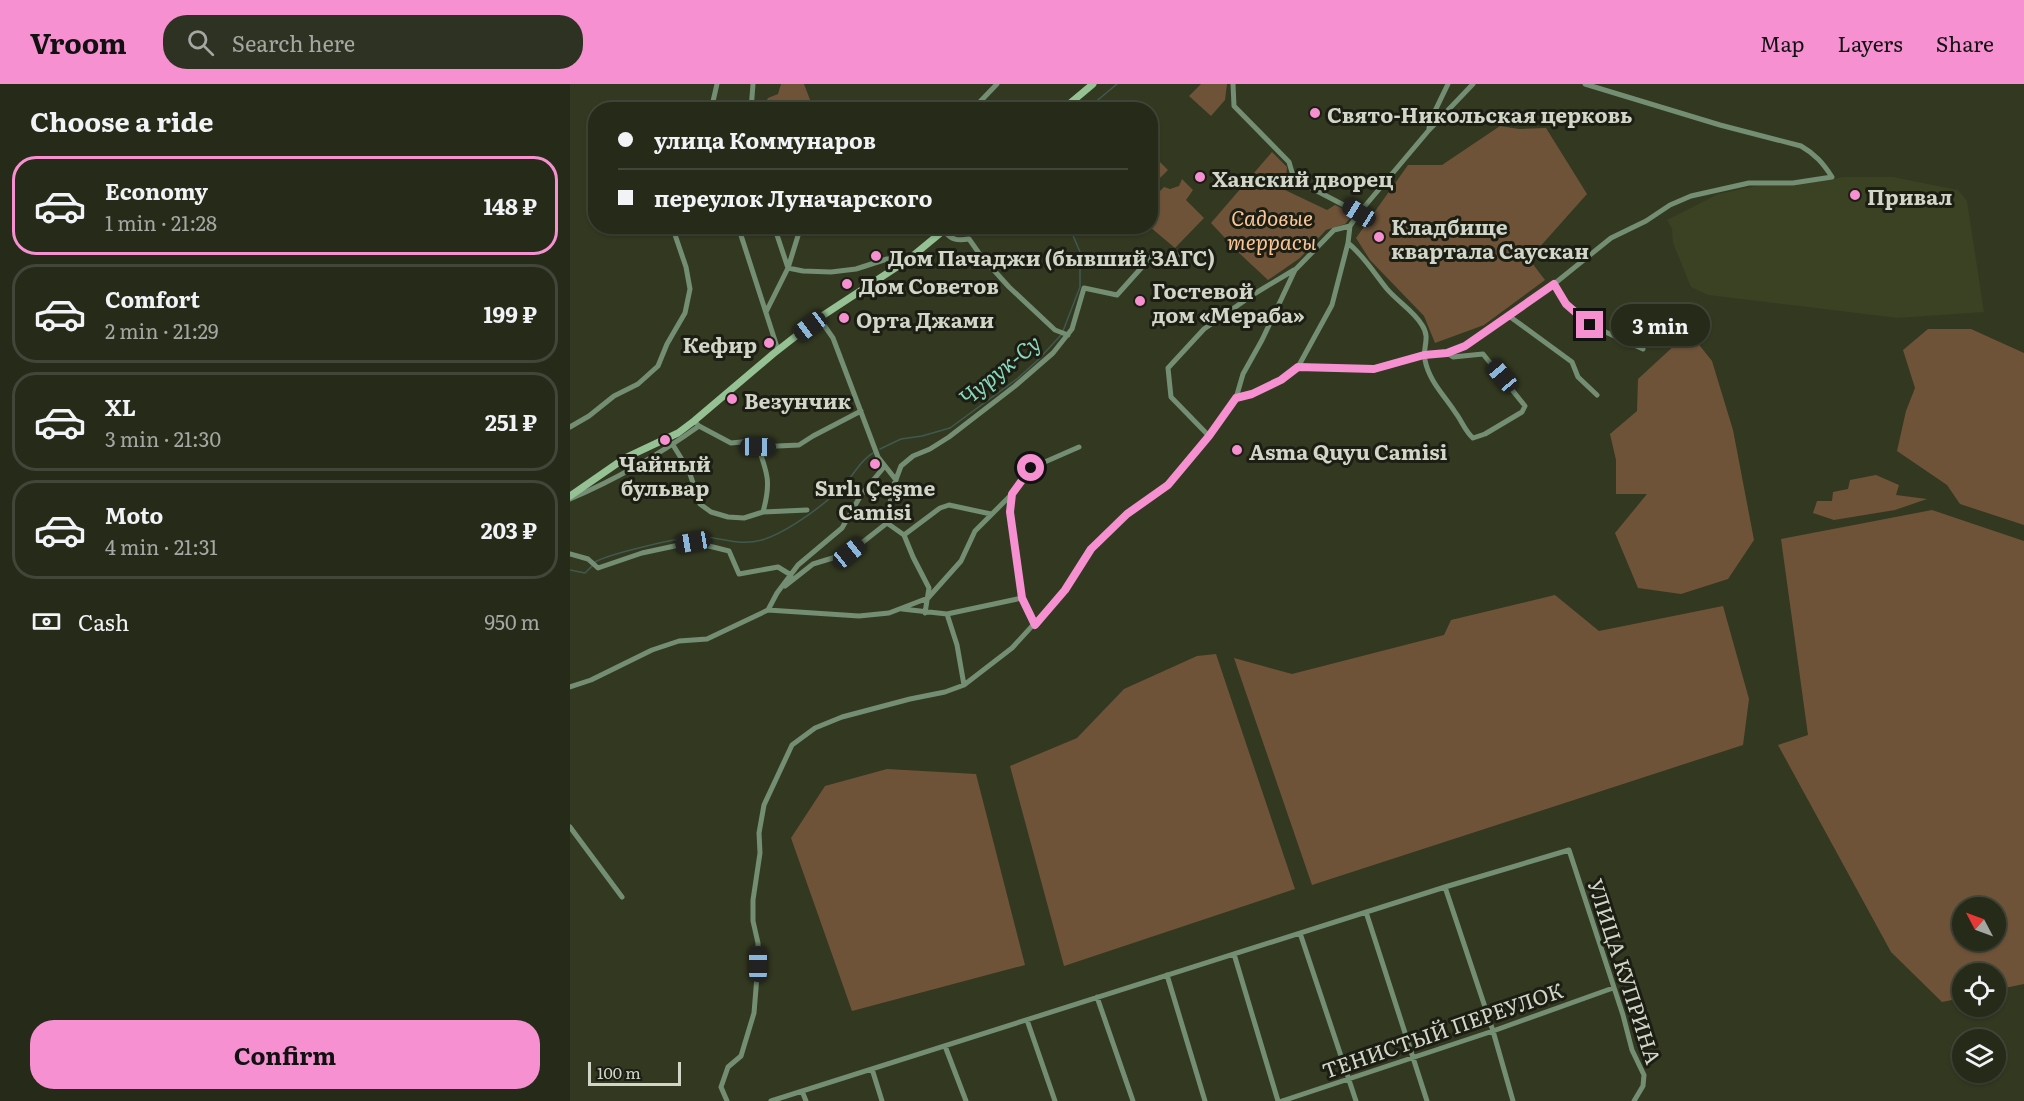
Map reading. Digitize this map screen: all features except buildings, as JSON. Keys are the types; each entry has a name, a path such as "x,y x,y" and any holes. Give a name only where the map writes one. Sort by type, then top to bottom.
{"main road":[{"path":"1072,102 1093,84"},
{"path":"570,498 625,458 697,424 778,350 819,318 909,259 941,234"}],"street":[{"path":"713,102 717,84"},
{"path":"752,102 753,84"},
{"path":"980,102 997,84"},
{"path":"1233,84 1234,106 1289,162 1294,179 1359,213"},
{"path":"1429,130 1433,115 1448,84"},
{"path":"1236,398 1252,394 1281,380 1298,367 1332,305 1348,243 1350,226 1429,130 1473,84"},
{"path":"1298,367 1374,369 1424,355 1447,353 1465,346 1509,316 1554,284 1611,238 1646,221 1670,205 1691,196 1749,183 1793,183 1832,177 1823,162 1801,146 1720,125 1585,84"},
{"path":"1209,436 1171,397 1168,368 1204,329 1262,288 1295,270 1334,230 1350,226"},
{"path":"570,427 589,416 614,396 638,384 658,366 667,344 685,313 690,288 686,267 675,234"},
{"path":"741,234 778,350"},
{"path":"777,234 788,268"},
{"path":"766,312 788,268 799,234"},
{"path":"949,234 951,238 969,239 981,256 1009,286 1055,330 1064,333"},
{"path":"1348,243 1359,252 1388,290 1424,326 1427,342 1424,355 1434,382 1467,433 1473,438 1485,434 1522,412 1526,406 1483,354 1453,357 1447,353"},
{"path":"777,593 813,564 849,553 887,523 892,490 901,466 913,456 949,437 1053,353 1064,333 1072,329 1084,288 1117,295 1150,257 1204,251"},
{"path":"788,268 831,272 856,269 887,259 909,259"},
{"path":"727,1101 722,1087 728,1067 741,1056 754,1013 758,953 753,921 753,900 760,853 759,833 764,806 792,745 815,728 842,717 945,692 964,685 1012,648 1065,590 1091,549 1127,514 1168,485 1209,436 1236,398 1243,374 1295,270"},
{"path":"1554,284 1566,304 1590,325 1643,350"},
{"path":"1509,316 1572,363 1578,377 1597,395"},
{"path":"819,318 833,338 884,467 896,480"},
{"path":"758,447 799,446 813,436 861,411"},
{"path":"570,498 614,480 673,445 697,424 731,443 752,441 758,447 769,489 763,512"},
{"path":"673,445 689,471 700,504 711,512 728,517 744,518 763,512 807,510"},
{"path":"570,687 591,680 652,650 679,641 707,639 768,610 815,615 859,616 889,613 928,598 961,561 975,531 1012,494 1031,468 1079,447"},
{"path":"768,610 777,593 798,565 842,528 861,495 884,467"},
{"path":"1012,494 1010,512 1022,598 1035,625"},
{"path":"904,535 940,508 949,505 991,514"},
{"path":"887,523 904,535 929,588 924,613"},
{"path":"570,554 588,560 598,568 653,550 693,542 729,551 739,574 778,567 791,574"},
{"path":"901,609 947,614 1022,598"},
{"path":"947,614 957,645 964,685"},
{"path":"570,827 622,897"},
{"name":"УЛИЦА КУПРИНА","path":"1445,887 1569,849 1623,1015 1632,1050 1644,1075 1643,1086 1634,1101"},
{"path":"771,1101 1445,887 1493,1031 1513,1101"},
{"path":"1366,912 1427,1101"},
{"path":"1300,933 1356,1101"},
{"path":"1234,954 1280,1101"},
{"path":"1167,975 1205,1101"},
{"name":"ТЕНИСТЫЙ ПЕРЕУЛОК","path":"1280,1101 1493,1031 1613,988"},
{"path":"1097,997 1132,1101"},
{"path":"1027,1020 1055,1101"},
{"path":"945,1046 966,1101"},
{"path":"872,1069 882,1101"},
{"path":"802,1091 806,1101"}],"shaded area":[{"name":"Привал","path":"1844,177 1893,177 1958,190 1967,201 1984,312 1898,318 1708,295 1691,287 1673,243 1672,229 1667,220 1718,194 1756,186 1792,186"}],"green space":[{"path":"781,84 804,84 811,102 766,102 768,98 778,94"},
{"path":"1201,84 1227,84 1225,100 1211,116 1189,96"},
{"path":"1500,126 1519,129 1546,128 1587,194 1529,259 1545,280 1484,325 1435,343 1424,316 1370,260 1356,238 1408,165 1442,165"},
{"name":"Садовые террасы","path":"1272,152 1287,167 1285,190 1327,210 1335,205 1350,212 1352,216 1345,224 1326,230 1300,258 1268,280 1211,223"},
{"path":"1158,162 1168,170 1160,178 1158,176"},
{"path":"1182,179 1193,190 1186,200 1204,218 1175,248 1158,234 1158,193 1164,187 1170,189 1179,186"},
{"path":"1928,329 1971,329 2024,353 2024,525 1960,504 1947,485 1897,451 1906,411 1915,388 1903,350"},
{"path":"1689,332 1712,361 1733,430 1754,540 1728,579 1681,594 1638,588 1615,533 1647,494 1616,494 1616,460 1610,434 1637,411 1638,379"},
{"path":"1876,475 1899,485 1896,495 1927,499 1895,510 1834,520 1813,513 1817,501 1832,501 1833,492 1848,489 1850,480"},
{"path":"1932,510 2024,541 2024,984 2006,988 2006,963 1952,963 1952,1000 1942,1002 1891,952 1778,745 1808,735 1781,539"},
{"path":"1555,595 1599,631 1723,606 1749,699 1743,745 1312,885 1234,658 1292,674 1444,635 1451,620"},
{"path":"1216,654 1295,889 1064,966 1010,766 1077,738 1124,689 1197,656"},
{"path":"887,769 976,774 1025,965 852,1011 791,838 825,786"}],"waterway":[{"name":"Чурук-Су","path":"1095,102 1117,84"},
{"name":"Чурук-Су","path":"1063,331 1080,287 1080,252 1072,234"},
{"name":"Чурук-Су","path":"880,449 901,439 950,428 1018,378 1061,335"},
{"name":"Чурук-Су","path":"595,562 631,550 694,537 746,542 762,540 796,523 820,506 873,453"},
{"name":"Чурук-Су","path":"570,570 585,573 592,566"}],"place":[{"name":"Свято-Никольская церковь","path":"1315,113"},
{"name":"Ханский дворец","path":"1200,177"},
{"name":"Привал","path":"1855,195"},
{"name":"Кладбище квартала Саускан","path":"1379,237"},
{"name":"Дом Пачаджи (бывший ЗАГС)","path":"876,256"},
{"name":"Дом Советов","path":"847,284"},
{"name":"Гостевой дом «Мераба»","path":"1140,301"},
{"name":"Орта Джами","path":"844,318"},
{"name":"Кефир","path":"769,343"},
{"name":"Везунчик","path":"732,399"},
{"name":"Чайный бульвар","path":"665,440"},
{"name":"Asma Quyu Camisi","path":"1237,450"},
{"name":"Sırlı Çeşme Camisi","path":"875,464"}],"route":[{"path":"1031,468 1012,494 1010,512 1022,598 1035,625 1065,590 1091,549 1127,514 1168,485 1209,436 1236,398 1252,394 1281,380 1298,367 1374,369 1424,355 1447,353 1465,346 1554,284 1566,304 1590,325"}]}
